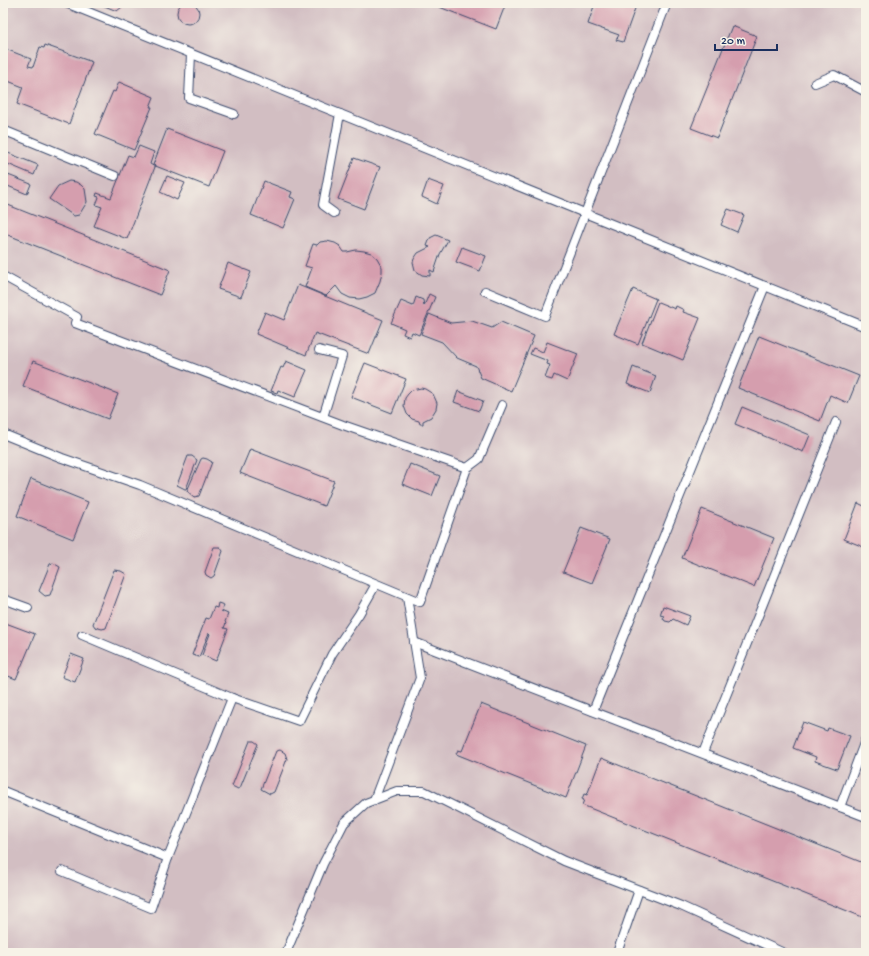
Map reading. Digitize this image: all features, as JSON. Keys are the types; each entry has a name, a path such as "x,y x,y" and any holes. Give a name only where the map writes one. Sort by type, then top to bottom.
{"lane":[{"path":"66,3 866,327"},
{"path":"485,290 545,316 667,3"},
{"path":"191,54 189,98 234,114"},
{"path":"815,83 834,75 866,92"},
{"path":"334,213 322,205 340,114"},
{"path":"3,130 114,176"},
{"path":"3,276 76,317 75,323 323,417 466,468"},
{"path":"593,711 766,286"},
{"path":"319,350 342,356 323,417"},
{"path":"3,434 62,458 140,485 420,602 466,468 479,459 502,405"},
{"path":"702,754 836,422"},
{"path":"82,635 232,698 299,720 332,654 376,584"},
{"path":"374,800 420,678 407,597"},
{"path":"3,599 28,608"},
{"path":"414,642 866,817"},
{"path":"62,871 151,908 168,858 232,698"},
{"path":"840,807 866,738"},
{"path":"286,953 323,864 344,823 366,803 397,791 424,791 455,808 564,860 680,906 784,953"},
{"path":"3,792 168,858"},
{"path":"617,953 639,890"}],"shaded area":[{"path":"3,3 866,3 866,953 3,953"}],"building":[{"path":"188,2 196,5 199,13 196,21 188,24 180,21 177,13 180,5"},
{"path":"97,3 123,3 122,7 117,11"},
{"path":"429,3 506,3 496,29"},
{"path":"595,3 637,3 623,42 616,40 619,35 588,24"},
{"path":"732,26 757,36 717,138 691,128"},
{"path":"45,45 92,62 69,124 17,104 23,87 3,79 3,48 31,59 28,66 33,67 40,47 44,48"},
{"path":"119,82 154,97 150,107 152,107 134,150 95,134 113,91 115,92"},
{"path":"167,129 223,151 209,187 153,165"},
{"path":"139,146 154,152 150,164 155,167 127,239 94,226 102,207 96,205 99,197 96,196 97,193 111,198 128,155 134,157"},
{"path":"3,151 38,165 34,175 3,162"},
{"path":"354,158 380,167 364,209 338,199"},
{"path":"3,173 31,184 27,194 3,184"},
{"path":"167,176 185,183 177,200 160,192"},
{"path":"428,180 444,186 437,204 422,197"},
{"path":"69,181 76,182 85,189 87,202 79,215 74,216 49,199 58,186"},
{"path":"264,181 292,192 290,197 295,199 283,228 251,215"},
{"path":"3,203 170,270 160,295 3,233"},
{"path":"728,209 744,215 737,232 721,225"},
{"path":"436,235 448,240 440,254 434,272 430,270 430,276 422,275 415,270 413,262 414,259 418,253 430,247 427,246 430,238"},
{"path":"327,241 340,246 344,252 356,250 364,251 371,253 377,258 382,267 382,272 375,293 359,299 350,298 342,294 336,286 326,296 305,287 312,268 305,266 313,244 317,245 320,242"},
{"path":"462,247 486,256 480,271 456,262"},
{"path":"228,263 251,272 241,297 218,289"},
{"path":"298,285 383,320 369,354 315,333 306,355 256,334 265,312 284,320"},
{"path":"633,289 656,299 638,344 614,334"},
{"path":"429,294 435,297 419,335 412,332 410,337 403,334 405,329 391,323 401,301 413,306 416,297 423,300 424,306"},
{"path":"658,302 675,309 676,306 684,310 683,312 700,318 683,360 642,343"},
{"path":"429,314 451,323 472,321 492,328 501,322 534,336 511,391 481,378 476,366 457,358 442,342 421,334"},
{"path":"759,336 859,376 848,403 830,395 820,421 738,388"},
{"path":"547,342 578,354 567,381 554,375 552,380 545,378 550,365 547,364 548,361 530,354 533,348 543,352"},
{"path":"33,361 118,394 108,419 23,386"},
{"path":"286,361 307,370 295,397 278,390 277,393 271,391 281,367 283,368"},
{"path":"365,363 406,379 392,413 351,397"},
{"path":"633,367 656,376 650,393 627,384"},
{"path":"421,388 433,394 437,403 436,409 431,417 423,421 423,424 420,424 419,421 412,419 407,414 404,406 405,398 408,394 412,390"},
{"path":"458,391 483,401 479,411 454,402"},
{"path":"742,407 810,435 803,452 735,424"},
{"path":"250,449 334,481 324,506 240,473"},
{"path":"188,456 192,456 197,460 185,489 177,485"},
{"path":"203,458 212,462 199,496 194,497 187,491 201,459"},
{"path":"410,464 440,476 432,496 402,484"},
{"path":"31,479 88,502 73,539 17,516"},
{"path":"858,503 866,507 866,548 844,539"},
{"path":"702,509 774,538 754,587 682,558"},
{"path":"581,528 610,539 592,583 563,572"},
{"path":"214,547 220,547 223,551 214,576 211,578 206,575 205,572"},
{"path":"53,563 60,567 50,595 45,596 39,591 50,564"},
{"path":"114,570 121,571 126,574 106,628 102,629 95,627 93,624"},
{"path":"218,603 224,605 221,611 228,614 224,628 228,629 216,661 202,655 210,634 209,633 199,657 192,655 206,618 209,619 214,607 217,608"},
{"path":"663,606 690,616 686,625 673,619 670,622 665,621 663,618 664,616 660,615"},
{"path":"3,622 35,634 16,679 3,674"},
{"path":"71,654 84,659 75,682 62,677"},
{"path":"481,704 586,746 566,798 456,754 458,750 462,751"},
{"path":"803,722 827,731 828,728 850,736 837,769 815,761 816,757 793,748"},
{"path":"250,741 254,741 258,744 240,788 238,789 232,786"},
{"path":"280,750 285,753 287,759 274,792 270,794 261,789 276,751"},
{"path":"601,758 866,864 865,918 582,805 584,794 587,795"}]}
